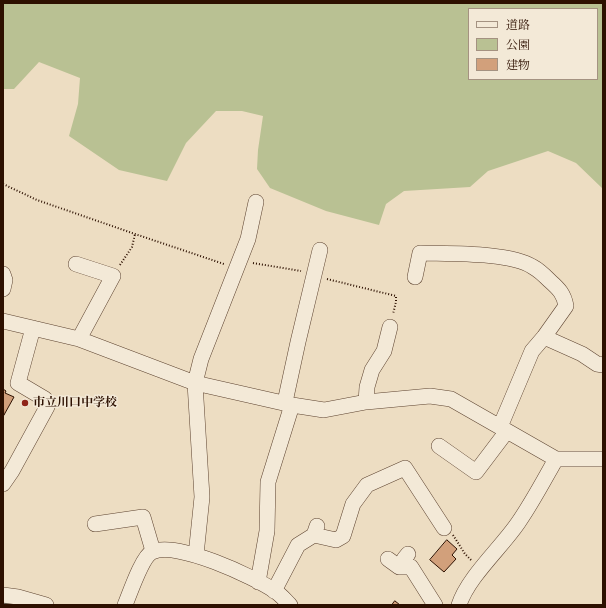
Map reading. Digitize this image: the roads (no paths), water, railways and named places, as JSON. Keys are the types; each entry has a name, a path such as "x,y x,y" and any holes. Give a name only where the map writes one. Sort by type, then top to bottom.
{"street":[{"path":"196,554 202,497 195,383 201,359 248,239 256,202"},
{"path":"258,582 267,531 268,482 289,403 298,342 320,250"},
{"path":"415,277 420,253 477,255 517,259 534,267 565,297 566,306 532,351 504,429 476,472 439,446"},
{"path":"76,264 113,276 79,338"},
{"path":"3,274 5,280 3,289"},
{"path":"3,321 79,338 195,383 324,410 366,402 430,396 451,399 556,459 603,459"},
{"path":"366,402 366,387 372,370 384,351 390,327"},
{"path":"3,484 12,471 47,407 45,399 18,383 32,328"},
{"path":"544,337 582,354 597,364 603,365"},
{"path":"459,605 462,596 518,523 556,459"},
{"path":"274,590 298,545 315,531 336,540 343,536 353,504 367,485 405,468 447,528"},
{"path":"95,524 143,517 153,551"},
{"path":"125,605 145,558 153,551 172,550 196,554 258,582 274,590 290,605"},
{"path":"388,559 399,567 406,560 435,605"},
{"path":"3,595 18,597 46,605"}],"waterway":[{"path":"3,603 14,605"}],"place":[{"name":"市立川口中学校","path":"25,403"}]}
